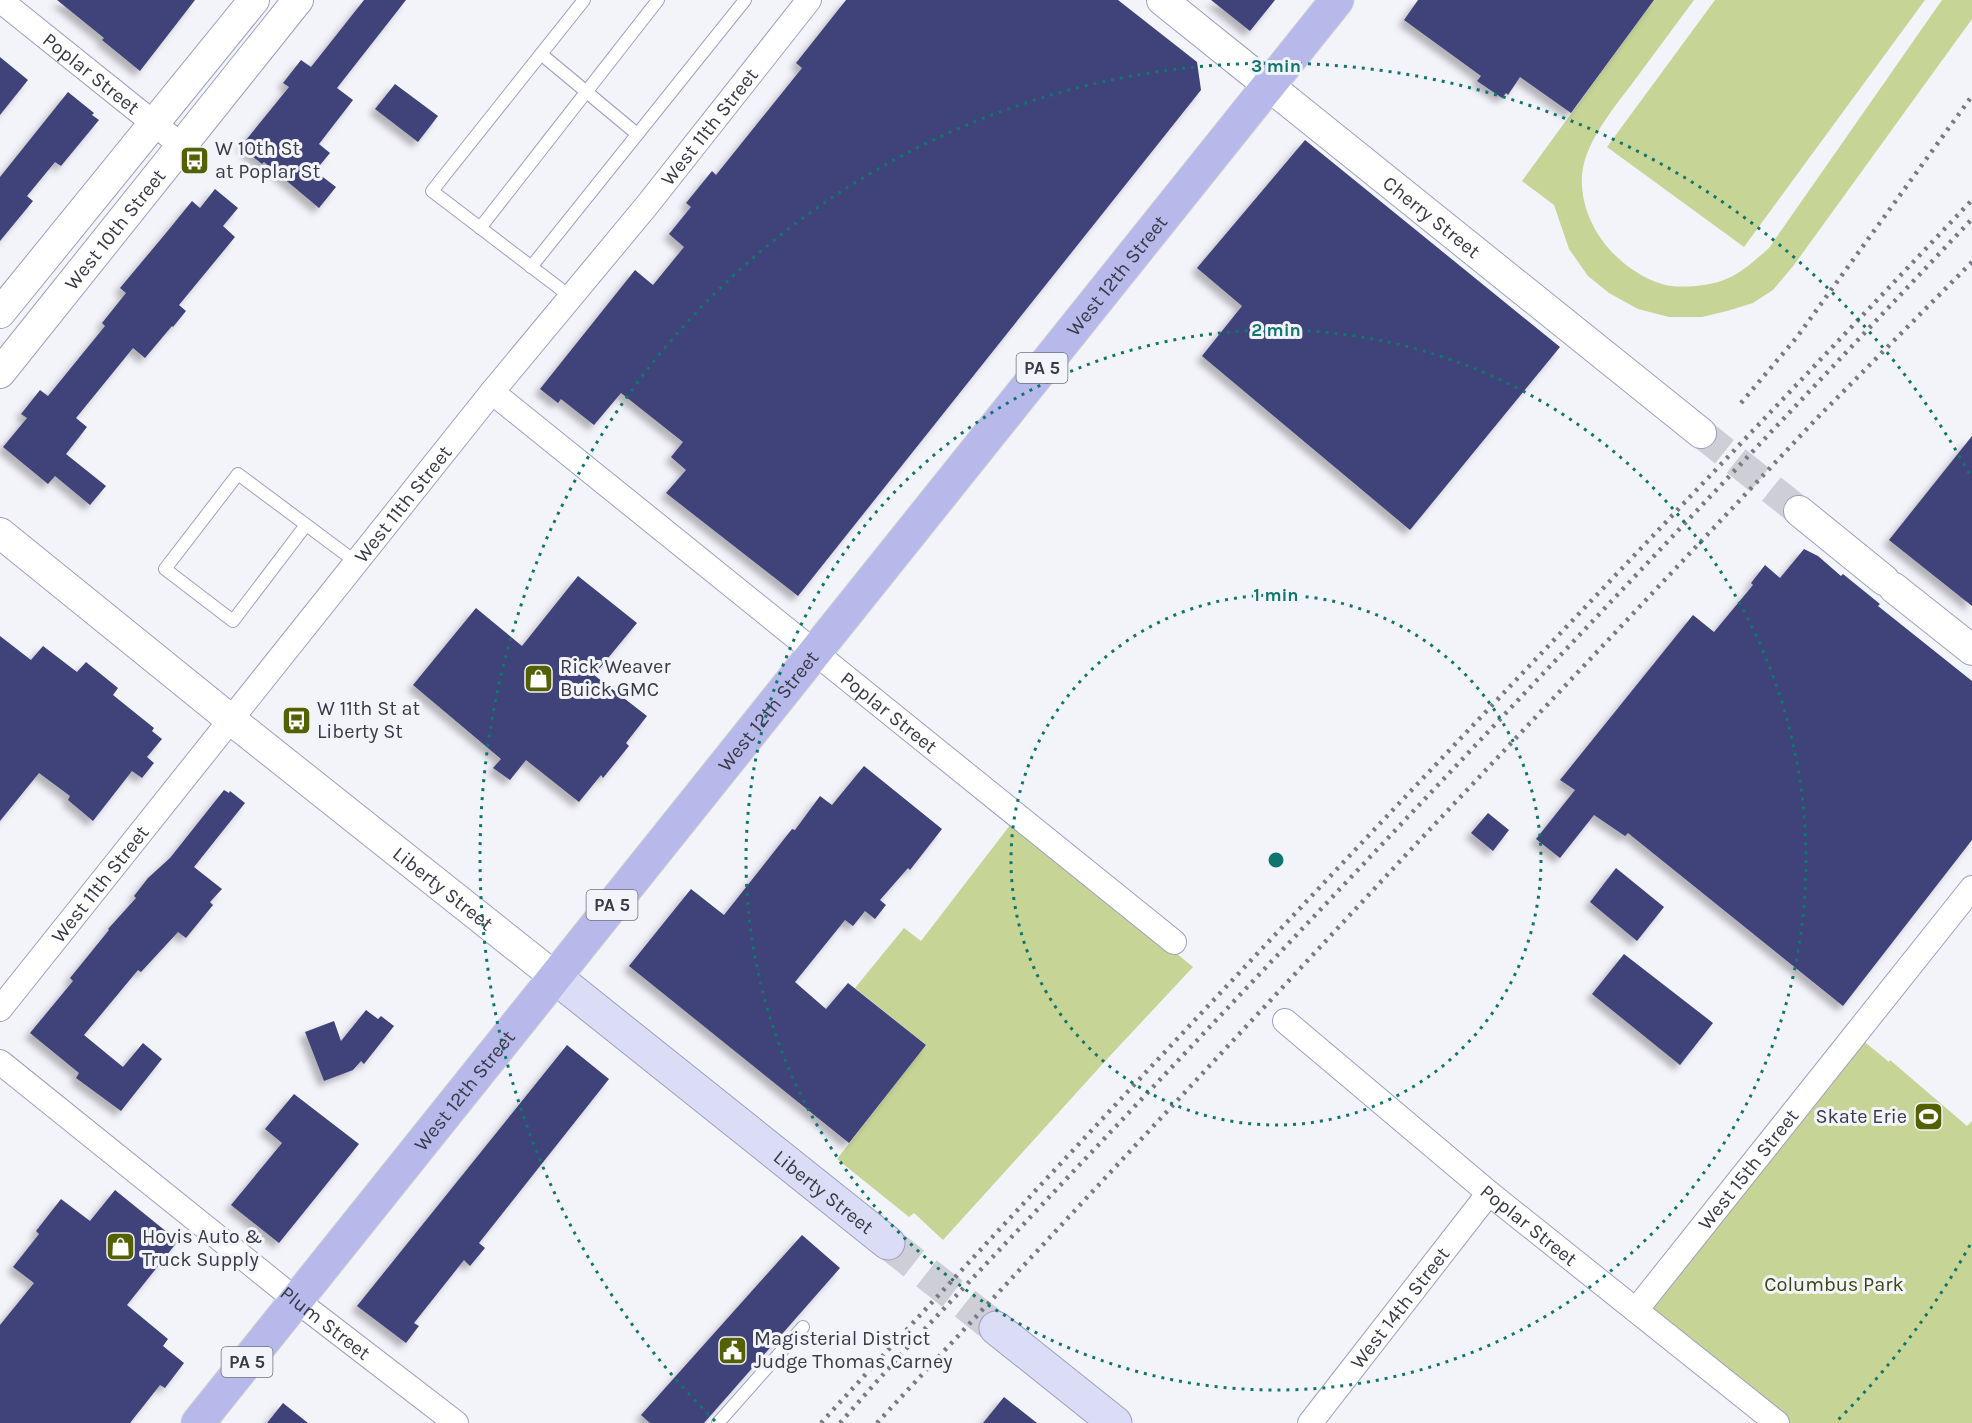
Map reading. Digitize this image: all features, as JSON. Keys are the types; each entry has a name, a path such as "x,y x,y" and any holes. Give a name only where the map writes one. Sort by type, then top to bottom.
{"main road":[{"name":"West 12th Street","path":"198,1423 1337,0"},
{"name":"Liberty Street","path":"555,977 888,1242"},
{"path":"996,1328 1115,1423"}],"street":[{"name":"Poplar Street","path":"0,0 182,146"},
{"name":"West 10th Street","path":"0,313 254,0"},
{"name":"West 10th Street","path":"0,373 298,0"},
{"name":"West 11th Street","path":"0,1009 492,392 648,204 809,0"},
{"name":"Cherry Street","path":"1162,0 1701,433"},
{"name":"Poplar Street","path":"492,392 1174,942"},
{"path":"1799,512 1972,650"},
{"name":"Liberty Street","path":"0,533 555,977"},
{"name":"West 15th Street","path":"1636,1310 1972,888"},
{"name":"Poplar Street","path":"1284,1021 1489,1193 1777,1423"},
{"name":"Plum Street","path":"0,1062 296,1300 456,1423"},
{"name":"West 14th Street","path":"1310,1423 1489,1193"}],"lane":[{"path":"571,297 432,191 584,0"},
{"path":"480,228 658,0"},
{"path":"531,267 745,0"},
{"path":"541,54 637,134"},
{"path":"306,525 233,621 165,570 238,474 356,562"},
{"path":"718,1423 803,1327"}],"green space":[{"path":"1654,0 1694,0 1596,134 1585,161 1582,175 1583,193 1594,227 1616,256 1630,268 1646,277 1668,286 1683,287 1721,281 1735,275 1769,248 1942,0 1972,0 1972,19 1794,265 1773,290 1753,303 1702,317 1669,317 1638,309 1609,293 1588,276 1569,249 1554,205 1522,181"},
{"path":"1715,0 1925,0 1744,247 1607,147"},
{"path":"1014,820 1193,967 943,1240 914,1213 909,1217 837,1159 926,1045 855,988 904,928 921,941"},
{"name":"Columbus Park","path":"1855,1034 1889,1062 1890,1060 1967,1126 1972,1121 1972,1423 1777,1423 1636,1310"}],"building":[{"path":"57,0 195,0 140,71"},
{"path":"364,0 406,0 337,88 353,100 319,144 330,153 315,171 336,187 319,208 264,162 262,164 247,152 249,151 242,145 289,87 283,83 301,60 311,67"},
{"path":"846,0 1118,0 1197,62 1201,90 798,596 666,493 686,470 671,457 683,442 621,393 594,425 561,399 558,403 540,389 635,270 653,285 684,247 669,234 691,207 686,203 712,171 716,175 802,68 796,63"},
{"path":"1211,0 1275,0 1250,31"},
{"path":"1418,0 1654,0 1571,113 1520,77 1508,95 1506,93 1502,98 1477,81 1481,76 1404,20"},
{"path":"0,57 28,80 0,115"},
{"path":"395,84 438,116 418,142 375,109"},
{"path":"68,92 94,113 92,115 99,120 61,166 55,162 27,196 33,201 0,241 0,177"},
{"path":"1305,140 1560,347 1410,530 1202,356 1242,306 1197,268"},
{"path":"215,189 238,208 223,226 235,237 179,305 186,311 173,327 145,358 133,348 76,418 87,427 66,454 106,486 90,505 55,476 48,484 3,447 27,418 21,414 40,390 48,396 105,326 102,323 126,293 120,288 192,201 200,208"},
{"path":"1972,436 1972,606 1889,540"},
{"path":"1804,549 1818,556 1841,576 1843,574 1880,604 1878,606 1972,681 1972,840 1843,1006 1628,833 1625,836 1594,815 1560,858 1536,839 1575,790 1560,780 1693,615 1714,632 1753,585 1751,583 1765,565 1780,578"},
{"path":"578,576 637,623 594,675 647,716 626,743 629,746 603,778 601,775 579,802 526,760 510,780 493,768 501,759 413,685 476,608 522,646"},
{"path":"0,636 31,660 43,646 77,672 86,662 118,688 113,695 154,728 152,731 162,739 147,757 154,763 142,778 132,771 93,821 68,800 70,796 39,773 0,821"},
{"path":"864,766 942,829 910,870 908,868 880,900 886,905 875,919 865,911 853,926 845,920 795,982 826,1009 848,983 926,1045 849,1143 629,966 691,889 724,915 792,829 795,830 820,796 832,805"},
{"path":"224,790 229,793 230,791 245,803 194,867 222,889 210,902 213,905 186,938 178,932 141,972 138,970 84,1035 123,1067 143,1043 162,1059 121,1111 76,1078 79,1073 30,1033 73,981 70,978 108,929 136,898 134,896 148,878 170,858"},
{"path":"1488,813 1509,830 1493,851 1471,833"},
{"path":"1616,868 1664,907 1637,941 1590,902"},
{"path":"1624,954 1713,1023 1680,1065 1592,994"},
{"path":"366,1010 378,1019 381,1016 394,1026 364,1064 361,1061 353,1070 324,1081 305,1032 334,1021 341,1041"},
{"path":"567,1045 609,1079 479,1243 485,1248 470,1266 464,1260 414,1323 419,1326 406,1343 357,1306"},
{"path":"294,1094 359,1144 279,1243 231,1205 282,1143 265,1129"},
{"path":"115,1190 178,1241 127,1305 168,1339 163,1346 184,1363 165,1388 160,1385 130,1423 0,1423 0,1325 34,1283 13,1267 39,1234 36,1231 61,1199 90,1221"},
{"path":"802,1235 840,1268 704,1423 650,1423 641,1415"},
{"path":"1004,1397 1037,1423 983,1423"},
{"path":"283,1403 308,1423 267,1423"}],"tunnel":[{"path":"1701,433 1799,511"},
{"path":"888,1243 996,1328"}],"railway":[{"path":"1741,403 1797,337 1972,96"},
{"path":"821,1423 1250,962 1972,200"},
{"path":"840,1423 903,1352 1972,219"},
{"path":"877,1423 1403,858 1820,415 1972,262"}],"place":[{"name":"W 10th St at Poplar St","path":"194,160"},
{"name":"Rick Weaver Buick GMC","path":"539,678"},
{"name":"W 11th St at Liberty St","path":"296,720"},
{"name":"Skate Erie","path":"1928,1116"},
{"name":"Hovis Auto & Truck Supply","path":"121,1247"},
{"name":"Magisterial District Judge Thomas Carney","path":"733,1350"}]}
